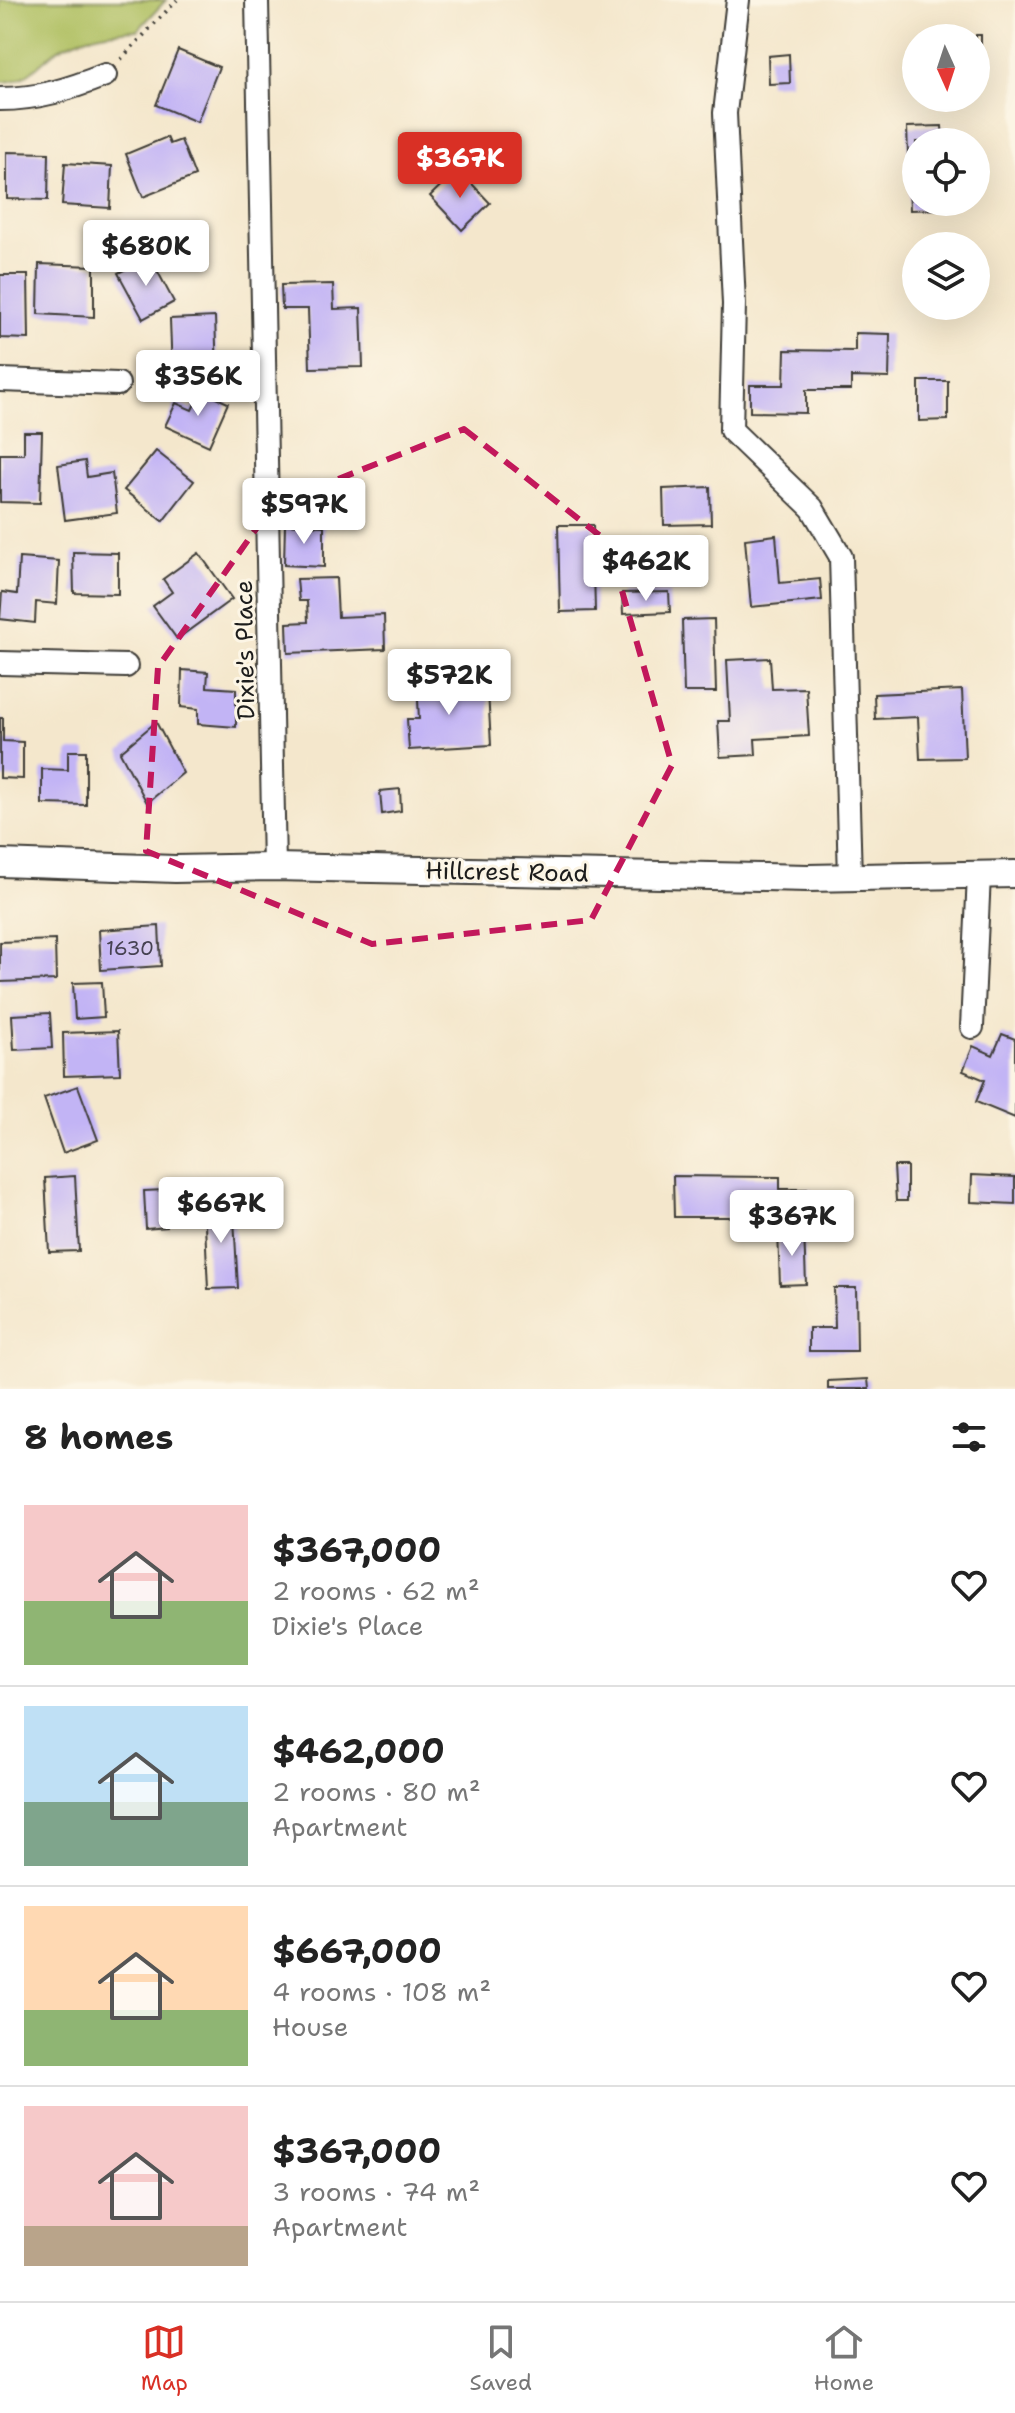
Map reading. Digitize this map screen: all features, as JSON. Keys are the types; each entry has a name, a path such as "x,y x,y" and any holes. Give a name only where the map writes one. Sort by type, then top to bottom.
{"street":[{"name":"Dixie's Place","path":"257,0 274,867"},
{"path":"738,0 725,113 734,304 731,430 812,508 841,557 850,878"},
{"path":"0,99 42,96 105,75"},
{"path":"0,380 118,384"},
{"path":"0,663 126,666"},
{"name":"Hillcrest Road","path":"0,863 175,869 274,867 850,878 1015,874"},
{"path":"972,1027 979,875"}],"path":[{"path":"105,75 177,0"}],"highlighted area":[{"path":"464,429 608,542 672,765 591,920 372,944 146,851 158,667 273,505"}],"green space":[{"path":"0,0 166,0 138,30 100,34 73,42 55,51 28,74 0,82"}],"building":[{"path":"178,50 219,67 197,122 156,105"},
{"path":"789,54 790,83 769,84 768,56"},
{"path":"942,126 942,128 907,128"},
{"path":"167,137 170,144 181,140 195,176 143,197 126,154"},
{"path":"7,152 49,153 48,200 7,199"},
{"path":"65,163 112,166 110,208 62,205"},
{"path":"458,169 490,203 462,230 430,196"},
{"path":"150,257 174,302 143,319 118,273"},
{"path":"39,264 94,266 94,317 38,314"},
{"path":"0,275 28,275 29,339 0,338"},
{"path":"333,284 334,309 361,308 363,367 310,368 308,309 282,309 281,285"},
{"path":"215,317 217,372 172,373 170,319"},
{"path":"855,333 890,334 889,378 851,377 851,390 806,390 806,413 750,412 750,385 784,385 785,350 855,351"},
{"path":"919,381 948,381 948,420 919,421"},
{"path":"201,391 228,403 209,446 165,426 176,403 192,410"},
{"path":"24,432 42,432 40,503 0,502 0,454 24,454"},
{"path":"156,451 194,481 163,521 124,490"},
{"path":"85,461 87,477 112,473 117,513 65,520 58,465"},
{"path":"710,487 711,524 664,525 663,489"},
{"path":"285,524 324,526 324,567 284,565"},
{"path":"558,525 593,525 595,611 560,612"},
{"path":"776,535 780,583 820,579 822,600 751,607 745,539"},
{"path":"73,552 118,553 118,594 74,593"},
{"path":"199,553 232,599 177,639 153,606 172,592 163,579"},
{"path":"19,558 59,561 57,604 36,602 35,623 0,619 2,592 17,594"},
{"path":"336,578 338,617 384,615 385,649 288,653 287,623 308,622 307,601 299,601 297,579"},
{"path":"669,592 670,612 623,614 622,593"},
{"path":"714,619 716,692 684,692 682,620"},
{"path":"770,658 772,689 806,688 809,736 755,739 756,755 720,757 718,721 730,721 727,660"},
{"path":"182,670 208,672 207,687 236,689 236,727 198,724 198,709 181,707"},
{"path":"455,679 456,693 488,691 491,745 409,750 407,719 419,719 417,681"},
{"path":"962,690 965,758 920,759 918,717 875,719 874,694"},
{"path":"0,718 3,718 3,741 23,742 23,779 0,778"},
{"path":"156,722 183,773 147,803 120,752"},
{"path":"68,751 86,751 86,805 42,804 42,769 68,770"},
{"path":"400,789 401,811 382,814 380,791"},
{"path":"159,926 161,966 101,970 99,930"},
{"path":"55,940 56,980 0,982 0,942"},
{"path":"102,982 104,1017 75,1019 73,983"},
{"path":"50,1013 52,1048 14,1050 12,1015"},
{"path":"118,1031 120,1074 64,1076 63,1033"},
{"path":"1002,1034 1015,1039 1015,1118 976,1102 985,1080 963,1071 973,1046 993,1055"},
{"path":"78,1086 98,1140 63,1153 44,1098"},
{"path":"894,1166 907,1166 907,1201 896,1201"},
{"path":"972,1175 1015,1177 1015,1204 971,1202"},
{"path":"75,1176 79,1251 49,1252 45,1178"},
{"path":"673,1176 780,1177 780,1189 812,1189 813,1217 674,1217"},
{"path":"165,1190 167,1227 146,1229 144,1191"},
{"path":"233,1201 238,1288 208,1289 204,1203"},
{"path":"804,1230 806,1284 780,1285 778,1231"},
{"path":"834,1288 856,1288 857,1351 809,1351 809,1328 835,1328"},
{"path":"868,1379 869,1389 828,1389 828,1381"}]}
